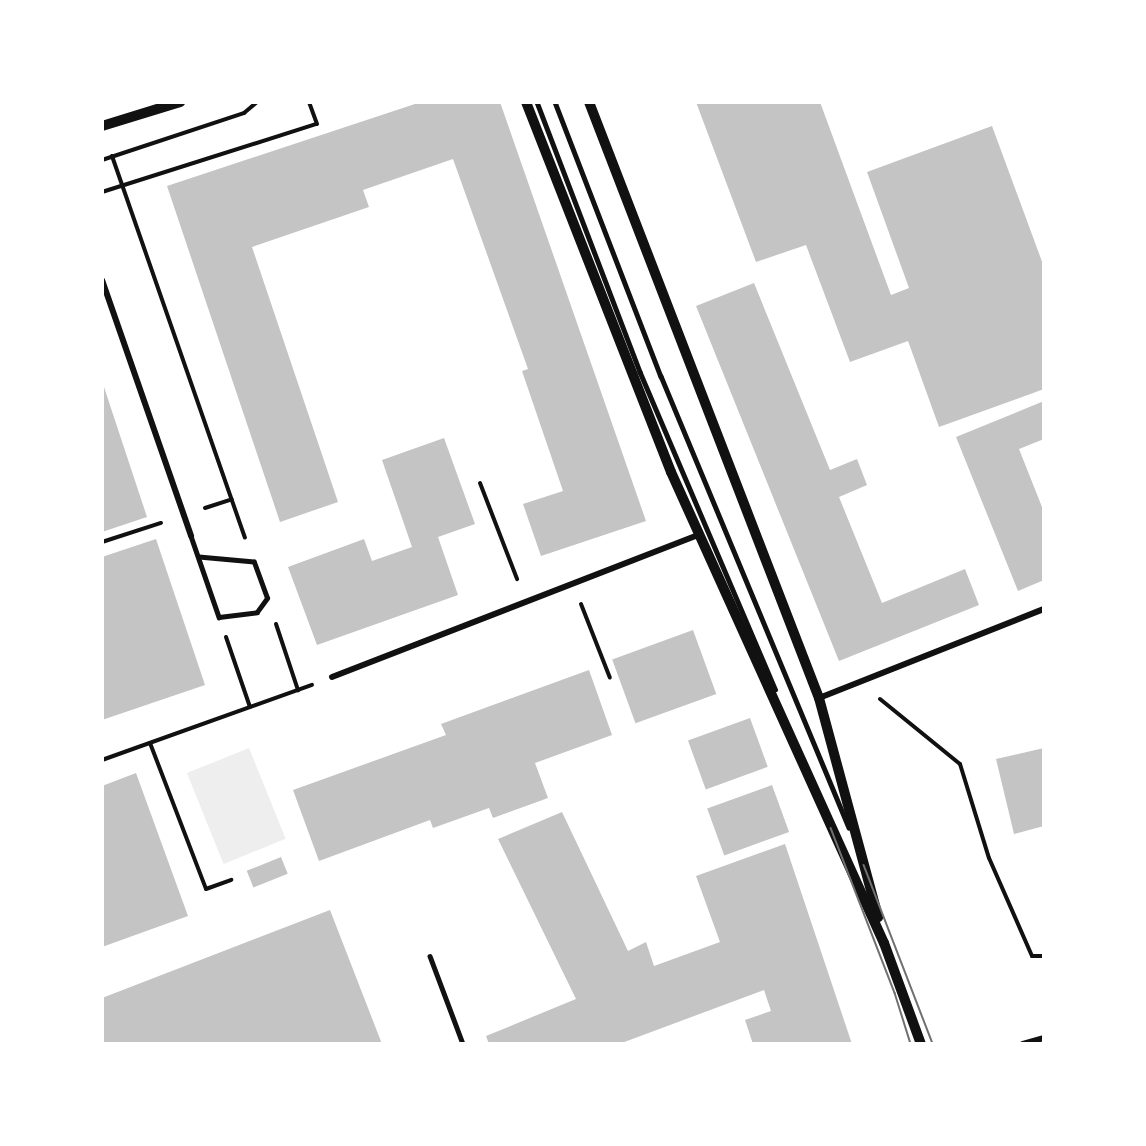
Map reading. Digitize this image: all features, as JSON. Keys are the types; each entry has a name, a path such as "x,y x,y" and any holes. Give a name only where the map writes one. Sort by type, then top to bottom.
{"street":[{"path":"102,126 180,102"},
{"path":"526,102 632,378 699,535 884,943 921,1044"},
{"path":"589,102 819,698 884,943"},
{"path":"102,279 191,536"},
{"path":"332,677 699,535"},
{"path":"819,698 1044,609"},
{"path":"1023,1044 1044,1038"}],"lane":[{"path":"537,102 640,372 831,828"},
{"path":"555,102 645,336 864,866"},
{"path":"191,536 219,617 257,612 267,598 254,562 199,557"},
{"path":"430,956 463,1044"}],"path":[{"path":"102,160 244,113 257,102"},
{"path":"102,192 317,124 309,102"},
{"path":"112,156 254,562"},
{"path":"480,483 526,603"},
{"path":"573,584 610,678"},
{"path":"267,598 298,690"},
{"path":"219,617 250,707"},
{"path":"102,760 332,677"},
{"path":"859,682 960,764 989,858 1032,956 1044,956"},
{"path":"150,743 206,889 231,880"}],"shaded area":[{"path":"249,748 286,839 224,864 187,773"}],"building":[{"path":"421,102 500,102 646,521 541,556 523,504 563,491 522,371 528,369 453,159 363,190 369,207 252,247 338,502 280,522 167,186"},
{"path":"696,102 820,102 891,295 909,288 867,172 992,126 1044,267 1044,389 939,427 908,341 850,362 806,245 756,262"},
{"path":"754,283 830,470 857,459 867,485 839,497 882,603 965,569 979,605 839,661 696,306"},
{"path":"102,381 147,517 102,532"},
{"path":"1044,401 1044,439 1019,449 1044,512 1044,580 1018,591 956,437"},
{"path":"444,438 475,524 438,537 458,595 317,645 288,567 364,539 372,561 412,547 382,460"},
{"path":"156,539 205,685 102,720 102,557"},
{"path":"693,630 716,694 635,723 612,659"},
{"path":"589,670 612,735 535,763 548,798 493,818 489,808 433,828 430,820 319,861 293,790 446,735 441,724"},
{"path":"750,718 768,767 706,789 688,741"},
{"path":"1044,748 1044,826 1014,834 996,759"},
{"path":"136,773 188,916 102,947 102,786"},
{"path":"772,785 789,832 724,856 707,809"},
{"path":"562,812 628,951 646,942 654,966 720,942 696,876 785,844 852,1044 753,1044 745,1020 771,1011 764,990 619,1044 489,1044 486,1036 576,999 498,839"},
{"path":"281,857 288,874 253,888 247,871"},
{"path":"330,910 382,1044 102,1044 102,998"}],"tram line":[{"path":"831,828 895,993 911,1044"},
{"path":"864,865 933,1044"}]}
